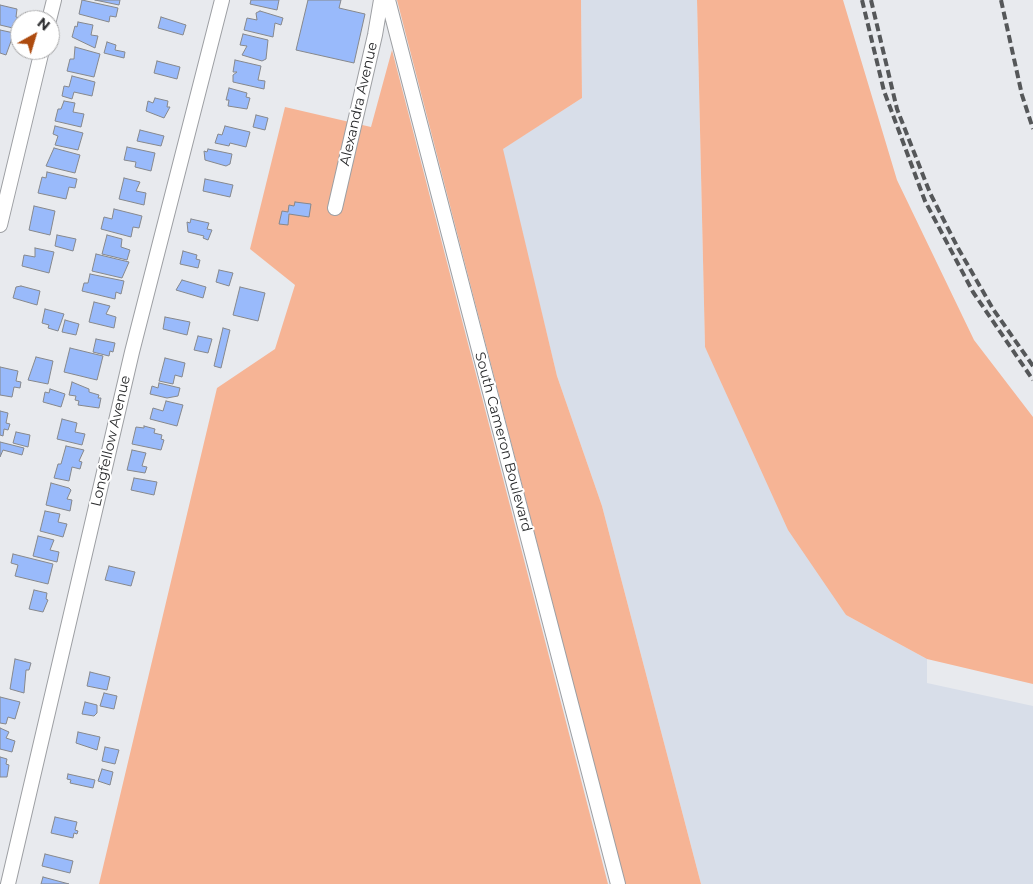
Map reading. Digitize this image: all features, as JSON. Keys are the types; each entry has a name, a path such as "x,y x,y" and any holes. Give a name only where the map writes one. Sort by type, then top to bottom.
{"street":[{"name":"Longfellow Avenue","path":"8,884 132,352 222,0"},
{"name":"Alexandra Avenue","path":"335,208 376,35 381,0"},
{"name":"South Cameron Boulevard","path":"388,0 618,884"},
{"path":"0,225 40,60"}],"shaded area":[{"path":"397,0 581,0 582,98 503,149 557,376 602,506 701,884 625,884"},
{"path":"581,0 697,0 705,347 846,615 927,659 927,683 1033,706 1033,884 701,884 602,506 557,376 502,149 582,98"},
{"path":"697,0 843,0 897,180 974,340 1033,417 1033,684 927,659 846,615 788,530 705,347"},
{"path":"392,50 608,884 99,884 217,388 275,349 295,285 250,249 285,107 371,127"}],"building":[{"path":"82,0 118,8 116,17 110,16 109,22 79,14"},
{"path":"95,0 120,0 119,5"},
{"path":"251,0 279,0 277,10 250,4"},
{"path":"308,0 341,0 339,8 365,14 354,63 296,50"},
{"path":"0,5 17,9 10,10 10,27 0,25"},
{"path":"260,11 283,18 281,25 275,23 273,37 244,30 247,18 257,20 256,13"},
{"path":"161,17 186,25 183,35 158,28"},
{"path":"78,22 93,25 91,35 98,36 95,48 72,37"},
{"path":"0,30 10,32 10,44 6,55 0,53"},
{"path":"243,34 268,40 266,59 262,61 242,55 247,46 240,45"},
{"path":"107,42 116,45 115,50 125,52 124,58 104,53"},
{"path":"75,47 100,54 94,77 67,71 70,59 74,59"},
{"path":"235,60 261,66 258,80 265,81 264,89 233,82 233,75 237,72 233,72"},
{"path":"157,61 180,67 177,79 154,73"},
{"path":"72,76 95,82 92,96 74,92 72,99 62,96 64,86 69,87"},
{"path":"229,88 247,93 246,97 250,98 247,109 228,106 229,100 226,100"},
{"path":"155,98 168,101 167,107 170,107 164,118 146,111 148,101 153,103"},
{"path":"64,101 75,103 73,112 84,114 81,127 55,121 58,109 61,109"},
{"path":"256,115 268,118 265,130 253,127"},
{"path":"55,126 83,133 78,150 55,145 58,136 53,134"},
{"path":"225,126 250,132 246,147 230,143 229,146 215,143 218,134 222,135"},
{"path":"140,130 164,136 161,146 137,141"},
{"path":"127,147 155,153 151,171 135,167 136,162 124,160"},
{"path":"54,148 80,155 75,173 46,166"},
{"path":"208,149 232,154 230,164 226,166 205,160 204,151 207,152"},
{"path":"47,172 77,179 75,188 69,187 66,199 38,193 42,177 46,178"},
{"path":"124,178 140,182 136,191 146,193 144,205 119,199"},
{"path":"205,179 233,185 230,197 203,191"},
{"path":"295,202 311,204 309,217 289,214 288,225 279,224 282,211 288,212 289,205 294,206"},
{"path":"34,206 55,211 50,235 29,230"},
{"path":"114,209 142,216 139,228 133,227 131,237 101,229 104,217 112,219"},
{"path":"191,219 209,223 207,229 212,230 208,240 203,238 204,236 188,232 187,222 190,223"},
{"path":"57,235 76,239 73,251 55,246"},
{"path":"107,235 122,239 121,247 130,250 127,260 102,254"},
{"path":"35,248 54,252 49,273 22,266 24,255 35,257"},
{"path":"183,251 197,255 196,259 200,260 198,268 180,264"},
{"path":"96,254 129,262 122,278 92,271"},
{"path":"219,270 233,273 229,286 216,282"},
{"path":"90,274 124,281 121,294 116,292 115,299 82,291 84,283 88,283"},
{"path":"182,280 206,287 203,298 176,290"},
{"path":"21,286 40,291 37,305 13,298 16,287"},
{"path":"240,287 265,293 258,321 233,315"},
{"path":"94,302 110,306 106,314 116,317 114,328 89,322"},
{"path":"45,309 64,314 58,331 48,328 49,325 42,323"},
{"path":"165,317 190,322 187,335 163,329"},
{"path":"65,320 79,324 76,335 62,332"},
{"path":"223,328 230,330 221,368 214,366"},
{"path":"198,336 212,339 208,353 194,350"},
{"path":"96,339 115,343 113,352 110,351 109,356 93,352"},
{"path":"70,348 103,356 97,380 64,372"},
{"path":"36,357 53,361 48,384 28,380"},
{"path":"165,358 185,363 182,377 175,375 173,384 159,381"},
{"path":"0,367 18,371 16,381 21,382 20,388 14,387 12,397 0,395"},
{"path":"72,382 89,389 89,392 99,395 98,398 101,398 99,408 78,405 79,401 75,400 76,396 69,395"},
{"path":"159,383 180,388 178,396 167,398 150,394 152,386 158,388"},
{"path":"50,389 65,394 61,407 43,402 45,392 49,393"},
{"path":"166,401 183,405 177,426 150,419 153,408 163,411"},
{"path":"0,411 8,413 6,423 10,424 8,430 4,429 3,436 0,435"},
{"path":"62,419 77,423 75,432 85,434 82,445 57,439"},
{"path":"144,426 155,429 154,433 162,435 161,439 164,440 161,450 132,444 136,427 144,428"},
{"path":"16,432 30,435 28,447 13,443"},
{"path":"0,442 24,448 22,455 3,450 0,457"},
{"path":"66,446 84,450 79,461 82,462 80,469 72,467 69,481 54,478 58,464 61,464"},
{"path":"132,450 146,453 142,466 147,467 145,473 127,470"},
{"path":"134,478 157,482 154,495 131,490"},
{"path":"51,483 71,490 67,499 72,500 70,511 46,505"},
{"path":"45,511 60,514 58,522 67,524 63,537 40,531"},
{"path":"38,536 54,540 50,550 59,552 57,562 33,556"},
{"path":"13,554 53,564 48,584 15,576 18,565 11,563"},
{"path":"109,566 135,572 131,586 105,580"},
{"path":"34,590 47,593 46,599 48,600 43,612 29,609"},
{"path":"15,659 31,663 29,670 26,670 24,693 10,689"},
{"path":"90,672 110,677 107,690 87,686"},
{"path":"104,693 117,696 114,709 100,706"},
{"path":"0,697 20,702 15,719 8,717 6,724 0,723"},
{"path":"85,702 97,705 97,713 94,716 82,714"},
{"path":"0,728 9,732 6,738 15,741 12,752 0,749"},
{"path":"78,732 100,737 97,750 76,743"},
{"path":"105,747 119,750 115,764 102,761"},
{"path":"0,757 7,759 6,764 9,765 7,777 0,777"},
{"path":"102,769 113,772 110,785 98,781"},
{"path":"68,774 95,780 93,788 70,783 71,780 67,779"},
{"path":"55,817 77,822 75,830 78,831 77,834 74,833 73,838 51,833"},
{"path":"45,854 73,861 70,873 42,866"},
{"path":"43,877 69,884 41,884"}],"railway":[{"path":"862,0 884,91 925,201 973,292 1033,380"},
{"path":"871,0 897,109 930,193 958,248 993,309 1033,366"},
{"path":"1001,0 1022,95 1033,129"}]}
